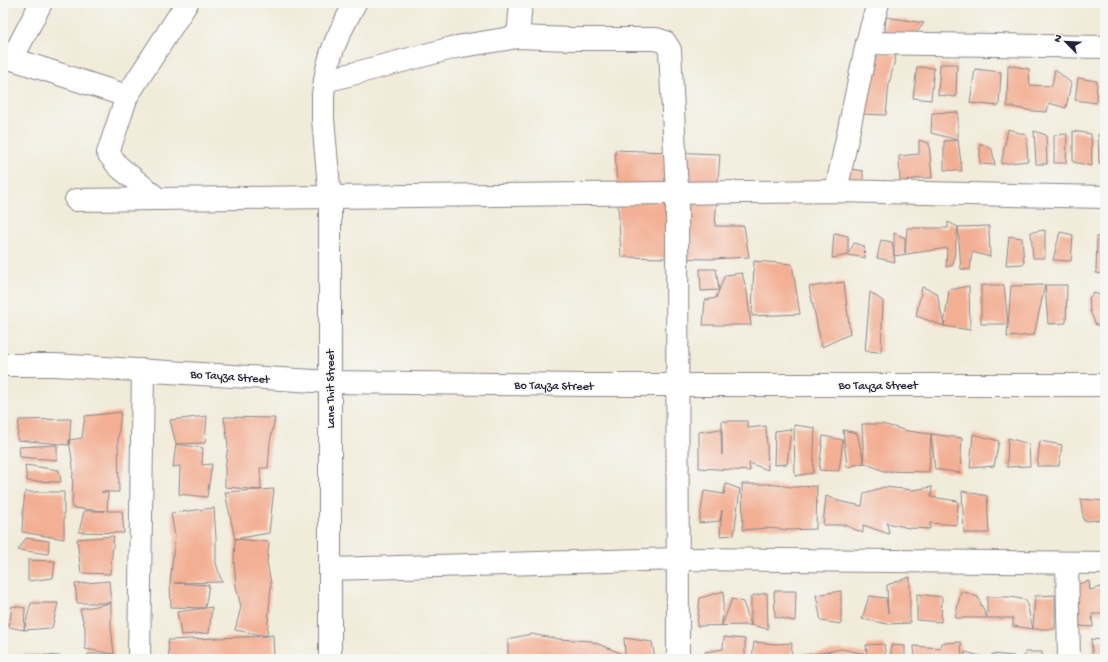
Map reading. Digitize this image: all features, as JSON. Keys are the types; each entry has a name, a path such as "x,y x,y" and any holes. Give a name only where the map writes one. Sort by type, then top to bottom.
{"street":[{"path":"40,3 7,57 127,96"},
{"path":"158,200 118,166 108,153 127,96 187,3"},
{"name":"Lane Thit Street","path":"330,659 330,198 323,119 323,94 327,67 332,48 355,3"},
{"path":"518,37 521,3"},
{"path":"836,191 867,43 878,3"},
{"path":"325,81 456,47 518,37 571,39 656,39 664,42 670,50 677,193 678,659"},
{"path":"867,43 1105,47"},
{"path":"76,200 836,191 1105,197"},
{"name":"Bo Tayza Street","path":"3,365 55,365 330,382 677,385 1105,385"},
{"path":"139,659 143,370"},
{"path":"330,569 678,559 1105,563"},
{"path":"1067,563 1069,659"}],"building":[{"path":"886,17 924,23 915,35 885,32"},
{"path":"877,52 896,55 889,84 886,115 860,114 867,95"},
{"path":"940,64 957,64 956,97 938,95"},
{"path":"1008,65 1029,69 1030,85 1052,86 1055,69 1071,83 1066,108 1049,103 1047,112 1032,111 1007,106"},
{"path":"917,67 934,68 931,100 913,98"},
{"path":"975,69 1001,72 999,106 970,103"},
{"path":"1102,77 1105,77 1105,106 1100,106"},
{"path":"1078,78 1097,81 1096,103 1075,100"},
{"path":"958,112 958,140 931,133 932,113"},
{"path":"1008,129 1026,135 1028,161 1001,164"},
{"path":"1034,131 1046,135 1047,164 1036,164"},
{"path":"1073,131 1091,134 1092,166 1073,162"},
{"path":"1067,134 1066,163 1054,163 1054,135"},
{"path":"1105,134 1105,162 1099,163 1098,135"},
{"path":"919,140 929,143 932,178 919,178 900,182 899,156 919,154"},
{"path":"958,140 962,171 944,170 944,141"},
{"path":"980,143 992,149 995,165 980,164"},
{"path":"615,150 720,154 715,226 744,226 749,257 712,259 621,257"},
{"path":"851,169 863,171 863,181 848,181"},
{"path":"948,222 958,227 953,265 946,267 947,248 894,256 894,233 905,238 905,253 907,228 948,228"},
{"path":"989,226 990,257 972,252 970,270 961,269 958,227"},
{"path":"1045,230 1045,258 1033,258 1031,232"},
{"path":"1060,232 1073,235 1071,261 1053,260"},
{"path":"834,233 848,236 848,255 832,258"},
{"path":"1009,236 1022,238 1024,264 1006,265"},
{"path":"1105,236 1105,274 1096,273 1097,237"},
{"path":"881,240 892,242 895,262 877,258"},
{"path":"854,243 864,246 865,258 848,255"},
{"path":"754,261 792,264 800,314 752,316"},
{"path":"700,269 716,269 719,290 701,291"},
{"path":"742,273 747,292 751,325 703,325 705,300 716,298 725,275"},
{"path":"844,282 850,334 822,347 809,287"},
{"path":"981,285 1004,285 1008,324 981,324"},
{"path":"1045,285 1034,335 1007,337 1011,286"},
{"path":"1045,285 1067,285 1066,323 1048,324"},
{"path":"969,286 970,330 944,326 949,290"},
{"path":"922,287 937,293 944,326 916,316"},
{"path":"870,292 883,301 881,352 865,351"},
{"path":"1094,293 1105,297 1105,325 1096,325 1090,311 1089,298"},
{"path":"121,412 118,439 119,492 108,492 107,511 122,511 124,533 79,532 84,511 105,511 72,508 73,466 69,440 82,438 85,416"},
{"path":"207,416 205,443 176,444 170,420"},
{"path":"224,417 275,418 270,442 268,468 260,468 261,490 225,487 225,469 228,445"},
{"path":"71,419 69,445 17,440 19,420"},
{"path":"722,421 747,421 748,428 766,426 768,470 749,463 750,471 699,468 699,432 721,429 722,455"},
{"path":"862,424 882,424 908,431 962,438 960,473 935,469 931,434 929,472 884,471 864,463"},
{"path":"794,425 815,428 813,473 795,476"},
{"path":"791,429 787,464 774,465 775,431"},
{"path":"843,430 857,433 864,463 847,467"},
{"path":"973,434 999,441 994,466 970,468"},
{"path":"823,436 843,440 839,471 819,470"},
{"path":"1008,438 1029,444 1030,466 1007,467"},
{"path":"1040,441 1062,445 1059,466 1037,466"},
{"path":"176,444 203,448 202,465 212,464 207,497 179,494 180,466 173,467"},
{"path":"57,445 57,460 20,457 19,447"},
{"path":"25,465 59,470 61,482 27,481"},
{"path":"726,484 740,489 734,535 720,536 722,510 720,521 699,523 704,491 724,494"},
{"path":"742,484 769,484 792,487 817,486 816,529 790,530 766,528 743,530"},
{"path":"884,487 913,490 932,487 931,497 958,501 957,525 930,523 930,529 909,528 887,523 889,534 863,525 863,533 845,525 823,525 826,496 842,502 862,506 864,493"},
{"path":"274,489 269,533 235,539 225,492"},
{"path":"962,491 987,496 989,533 964,533"},
{"path":"25,492 64,492 64,539 22,532"},
{"path":"1080,499 1105,501 1105,520 1084,521"},
{"path":"214,508 216,563 222,582 174,583 209,585 205,608 171,607 170,584 175,536 171,513"},
{"path":"114,536 110,574 81,573 77,539"},
{"path":"26,538 49,541 48,554 18,550"},
{"path":"235,539 269,542 267,562 271,584 267,636 235,630 241,607 236,586 234,561"},
{"path":"28,560 55,561 53,578 28,581"},
{"path":"910,577 910,623 888,624 862,619 869,596 886,598 888,613 887,585"},
{"path":"109,581 111,603 77,603 75,584"},
{"path":"1089,581 1090,590 1105,586 1105,614 1092,614 1093,627 1080,626 1074,585"},
{"path":"724,591 722,625 732,599 743,602 751,625 697,626 700,598"},
{"path":"774,591 796,591 795,621 775,617"},
{"path":"841,591 841,624 821,621 816,595"},
{"path":"961,591 978,597 987,618 955,618"},
{"path":"767,593 768,629 751,625 751,596"},
{"path":"917,594 942,597 941,622 917,620"},
{"path":"1055,595 1055,629 1033,629 1035,596"},
{"path":"987,597 1011,597 1026,600 1033,629 1013,626 1013,618 987,618"},
{"path":"31,603 58,603 52,628 24,630"},
{"path":"111,603 111,625 114,654 85,649 85,628 80,609"},
{"path":"12,606 25,608 24,630 9,627"},
{"path":"212,607 209,633 181,635 177,612"},
{"path":"531,634 559,639 591,641 625,655 624,638 652,642 655,659 508,659 508,639"},
{"path":"273,635 274,659 169,659 168,640"},
{"path":"724,637 745,639 745,659 705,659 705,652 723,649"},
{"path":"1091,639 1105,640 1105,659 1093,659"},
{"path":"754,642 775,644 792,643 791,659 752,659"},
{"path":"961,642 962,659 915,659 914,646 940,648 941,643"},
{"path":"884,644 886,659 867,659 866,645"},
{"path":"891,645 905,646 905,659 891,659"},
{"path":"841,649 867,654 865,659 799,659 799,655"},
{"path":"965,652 984,657 984,659 964,659"},
{"path":"1025,652 1042,652 1042,659 1024,659"},
{"path":"24,654 60,656 60,659 23,659"},
{"path":"88,654 114,654 114,659 87,659"},
{"path":"992,654 1014,656 1014,659 992,659"}]}
